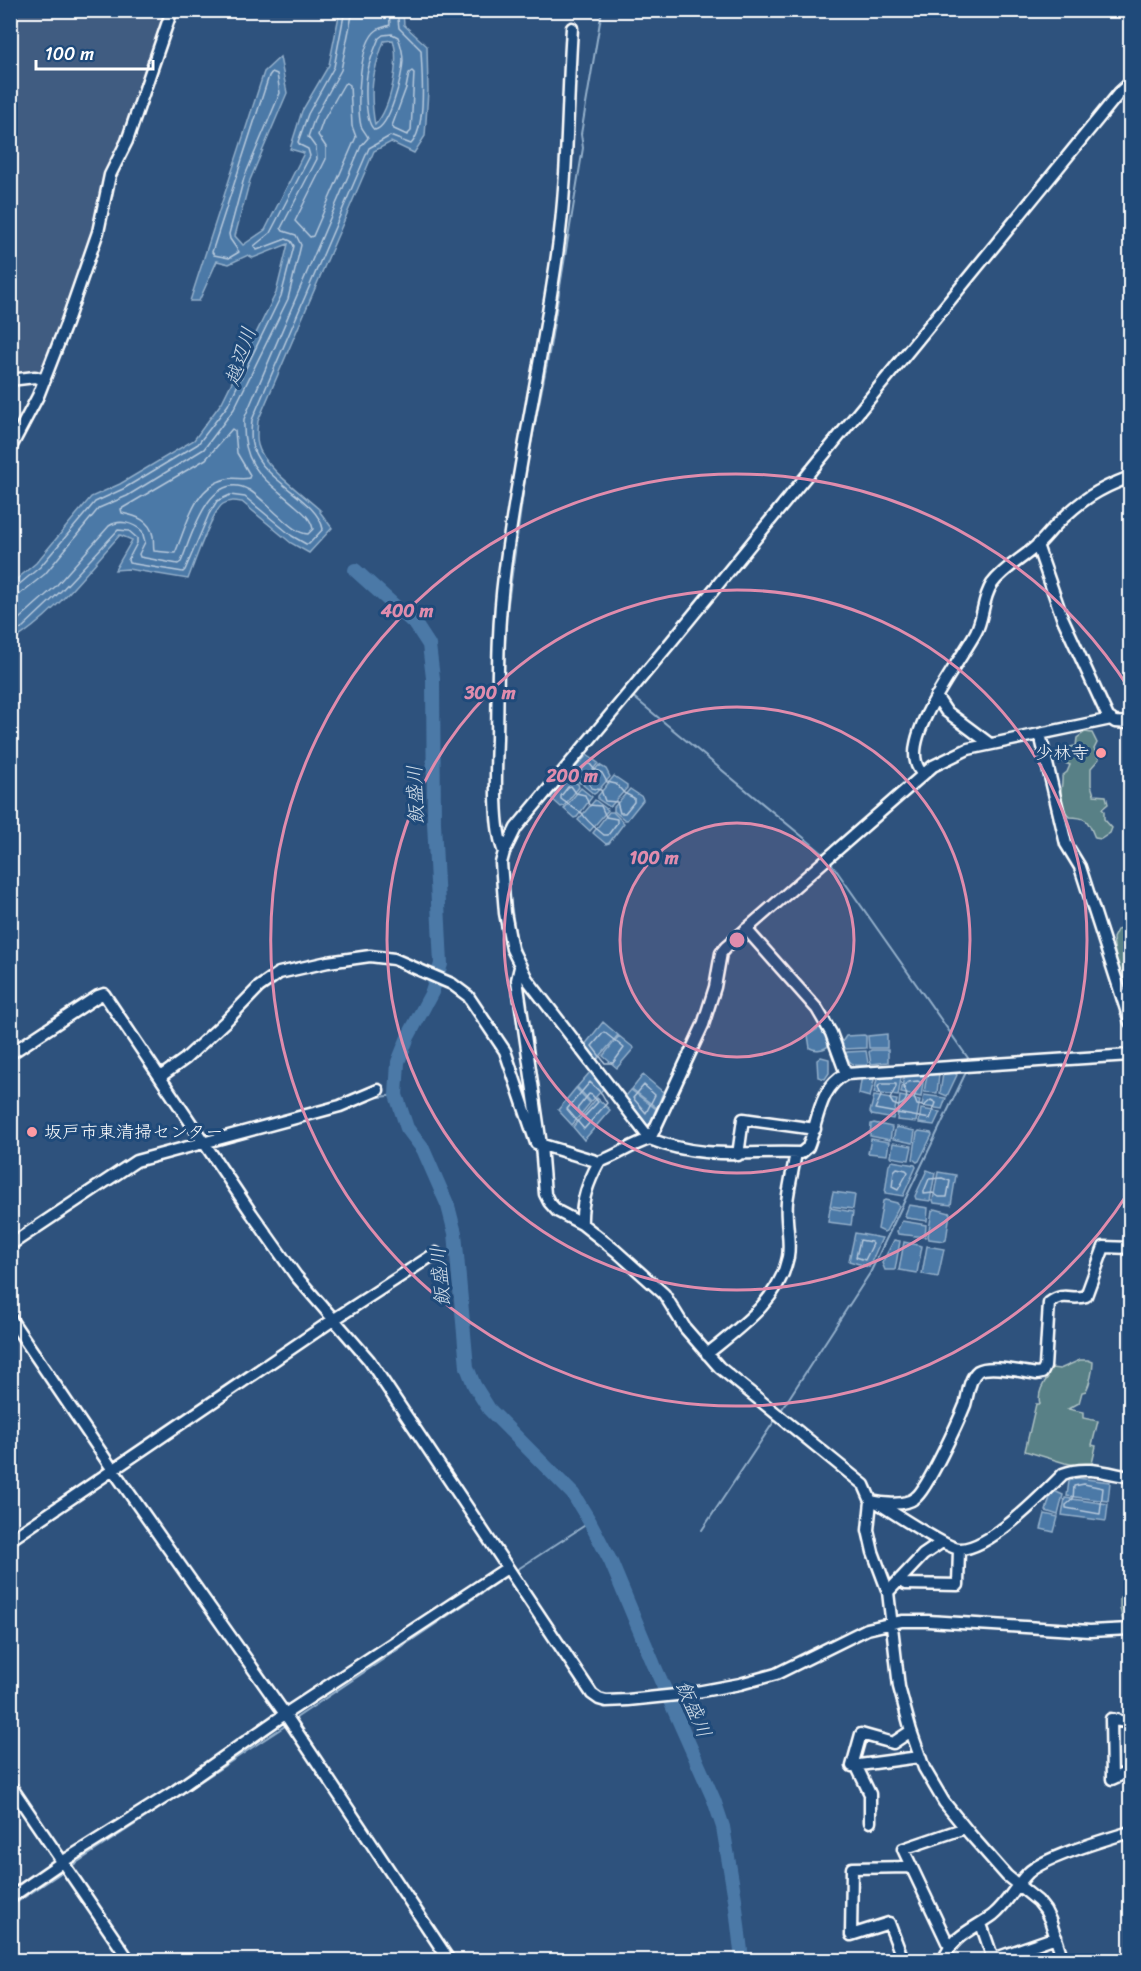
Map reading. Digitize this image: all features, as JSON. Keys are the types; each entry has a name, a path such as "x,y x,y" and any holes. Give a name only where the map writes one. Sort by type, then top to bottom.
{"street":[{"path":"10,449 45,380 99,232 111,175 127,141 172,10"},
{"path":"504,852 499,842 496,777 503,579 558,254 563,206 572,28"},
{"path":"1131,83 1120,92 671,642 516,828 504,852 501,873 512,949 527,979 650,1139 661,1143 705,1153 738,1155 801,1153 808,1147 827,1090 835,1080 846,1074 1131,1055"},
{"path":"10,380 35,377 45,380"},
{"path":"922,774 915,760 921,728 936,696 981,623 987,594 992,585 1007,569 1037,545 1055,525 1094,492 1131,477"},
{"path":"1037,545 1062,616 1108,717 1115,722 1131,723"},
{"path":"936,696 946,711 990,744"},
{"path":"650,1139 703,1025 715,987 721,953 746,929 933,766 968,749 1111,719"},
{"path":"1040,734 1066,844 1080,867 1131,1022"},
{"path":"746,929 817,1009 831,1033 846,1074"},
{"path":"160,1077 192,1053 259,987 279,973 328,962 370,956 394,959 452,984 468,996 499,1041 511,1066 536,1143 599,1162"},
{"path":"520,967 517,980 541,1144 545,1194 549,1202 615,1250 664,1294 685,1328 719,1366 854,1476 864,1485 874,1502 942,1542 959,1549 968,1548 991,1536 1031,1508 1064,1474 1087,1469 1131,1477"},
{"path":"10,1054 77,1009 104,994 296,1276 369,1360 592,1694 599,1699 606,1701 651,1698 740,1684 776,1674 857,1633 892,1623 928,1621 1090,1631 1131,1629"},
{"path":"10,1245 136,1161 340,1106 378,1090"},
{"path":"738,1155 744,1119 815,1129"},
{"path":"582,1224 585,1194 599,1162 638,1142 650,1139"},
{"path":"707,1354 764,1304 784,1269 789,1240 787,1202 796,1153"},
{"path":"874,1502 907,1502 917,1497 963,1410 972,1378 976,1373 980,1370 994,1368 1042,1373 1045,1367 1049,1303 1058,1296 1086,1296 1104,1247 1131,1248"},
{"path":"10,1540 333,1320 436,1253"},
{"path":"10,1318 113,1470 289,1720 449,1960"},
{"path":"874,1502 868,1530 873,1552 888,1592 899,1687 920,1757 936,1790 965,1828 1007,1876 1038,1901 1045,1910 1062,1960"},
{"path":"888,1592 923,1555 942,1542"},
{"path":"900,1580 906,1584 958,1585 959,1549"},
{"path":"10,1898 65,1867 175,1791 289,1720 507,1568"},
{"path":"1131,1723 1111,1719 1112,1779 1131,1771"},
{"path":"911,1731 893,1743 861,1734 852,1766 920,1757"},
{"path":"856,1765 870,1794 870,1822"},
{"path":"10,1785 129,1960"},
{"path":"950,1946 903,1849 965,1828"},
{"path":"944,1960 950,1946 1002,1907 1029,1871 1074,1850 1131,1832"},
{"path":"903,1960 889,1923 851,1935 852,1868 910,1867"},
{"path":"981,1924 993,1959 1056,1937"}],"shaded area":[{"path":"10,11 167,11 94,231 44,368 40,372 11,376"}],"green space":[{"path":"1085,732 1092,733 1097,743 1094,749 1099,759 1091,768 1091,785 1094,795 1106,796 1108,804 1102,809 1104,819 1112,828 1110,833 1101,839 1095,838 1084,819 1069,817 1063,808 1062,776 1070,765 1053,758 1054,754 1076,746 1077,738"},
{"path":"1130,926 1130,984 1121,978 1113,938 1117,930"},
{"path":"1080,1360 1093,1362 1091,1376 1079,1403 1068,1409 1083,1412 1083,1418 1098,1421 1092,1445 1096,1446 1091,1468 1025,1451 1036,1404 1040,1404 1041,1390 1051,1368 1060,1369"},
{"path":"1130,1595 1130,1623 1123,1622 1120,1608 1120,1597"}],"water":[{"path":"340,11 403,11 404,25 427,46 428,91 425,136 414,153 391,142 374,151 258,421 257,436 261,453 285,480 321,511 332,528 309,553 291,543 242,502 228,502 223,504 214,517 188,579 128,569 115,570 132,540 120,535 41,620 11,642 11,584 36,563 91,497 120,484 194,440 222,402 276,293 288,244 253,258 248,255 229,264 217,261 199,301 190,301 264,72 280,57 287,93 250,180 235,236 243,245 265,230 304,153 290,149 302,111 329,65","holes":["393,40 395,72 390,96 386,108 375,125 372,92 377,63 384,41"]},
{"path":"587,755 598,763 583,783 580,783 571,776 571,773"},
{"path":"599,765 606,769 610,777 594,794 583,785"},
{"path":"614,776 627,785 627,788 610,807 598,799 598,796"},
{"path":"567,778 579,787 561,807 551,798"},
{"path":"581,788 592,797 574,818 564,809"},
{"path":"630,789 643,800 625,820 614,811 614,807"},
{"path":"595,800 608,810 590,831 578,820"},
{"path":"609,812 613,812 624,823 606,844 593,833"},
{"path":"603,1022 618,1035 596,1061 584,1046"},
{"path":"819,1028 823,1029 829,1045 823,1049 812,1049 808,1035"},
{"path":"887,1034 887,1048 869,1048 868,1036"},
{"path":"619,1036 634,1048 617,1068 603,1056"},
{"path":"846,1036 866,1036 866,1048 844,1049 842,1042"},
{"path":"888,1050 888,1062 871,1064 869,1052"},
{"path":"866,1051 867,1065 854,1064 849,1061 846,1054 847,1052"},
{"path":"821,1057 829,1059 829,1073 825,1079 818,1077 817,1060"},
{"path":"591,1071 604,1088 591,1102 577,1087"},
{"path":"955,1073 957,1075 947,1096 940,1093 943,1074"},
{"path":"939,1074 937,1093 924,1092 927,1075"},
{"path":"643,1075 663,1092 657,1108 632,1089"},
{"path":"924,1075 921,1097 901,1093 904,1076"},
{"path":"899,1076 901,1078 898,1096 874,1093 877,1079"},
{"path":"863,1078 874,1080 870,1097 859,1094"},
{"path":"576,1088 590,1103 572,1125 558,1110"},
{"path":"631,1090 656,1109 649,1125 646,1125 625,1097"},
{"path":"924,1095 946,1098 942,1109 922,1106"},
{"path":"874,1096 897,1100 893,1119 872,1115 870,1112"},
{"path":"900,1096 920,1100 916,1122 897,1120"},
{"path":"597,1098 610,1110 584,1140 573,1127"},
{"path":"921,1109 940,1112 934,1125 919,1123"},
{"path":"871,1124 892,1127 890,1140 870,1136"},
{"path":"896,1127 915,1131 913,1143 893,1139"},
{"path":"919,1131 932,1135 917,1162 913,1159"},
{"path":"871,1139 889,1142 887,1155 868,1153"},
{"path":"893,1143 912,1146 909,1160 891,1157"},
{"path":"892,1161 916,1167 903,1196 885,1193 889,1164"},
{"path":"927,1170 935,1173 930,1201 916,1199 915,1196"},
{"path":"938,1172 956,1175 951,1205 934,1203"},
{"path":"833,1192 855,1195 853,1209 830,1206"},
{"path":"885,1200 897,1203 899,1206 884,1232 878,1229"},
{"path":"909,1205 928,1208 927,1221 907,1218 905,1215"},
{"path":"830,1208 853,1212 851,1225 828,1222"},
{"path":"935,1209 950,1213 944,1241 929,1239 928,1236 932,1211"},
{"path":"902,1221 926,1225 925,1237 898,1234 897,1231"},
{"path":"855,1233 882,1238 869,1267 849,1261"},
{"path":"894,1240 900,1241 895,1270 885,1270 882,1263"},
{"path":"904,1242 922,1246 917,1273 899,1270"},
{"path":"927,1246 944,1249 938,1277 922,1274"},
{"path":"1077,1478 1110,1482 1108,1501 1067,1496 1069,1481"},
{"path":"1052,1490 1063,1495 1058,1515 1046,1511"},
{"path":"1065,1498 1108,1504 1106,1521 1062,1515"},
{"path":"1045,1514 1058,1517 1054,1532 1041,1529"}],"waterway":[{"path":"503,695 506,618 527,464 549,353 583,148 581,134 602,10"},
{"path":"562,765 1115,88 1130,74"},
{"name":"飯盛川","path":"355,570 416,625 429,645 433,678 434,822 441,964 432,992 408,1037 398,1062 396,1095 407,1128 423,1149 448,1206 455,1233 467,1367 474,1385 489,1409 573,1494 611,1562 714,1800 723,1827 742,1960"},
{"path":"631,695 826,856"},
{"path":"501,764 503,826 512,832"},
{"path":"507,871 508,859 518,837 516,835"},
{"path":"829,860 968,1058 969,1063"},
{"path":"508,885 516,938 523,959"},
{"path":"780,1412 870,1273 968,1068"},
{"path":"372,1098 396,1095"},
{"path":"211,1147 324,1116"},
{"path":"173,1156 203,1149"},
{"path":"58,1219 139,1166 153,1162"},
{"path":"702,1530 777,1417"},
{"path":"515,1571 590,1522"},
{"path":"293,1720 507,1576"},
{"path":"70,1867 288,1724"},
{"path":"10,1907 65,1870"}],"place":[{"name":"少林寺","path":"1101,753"},
{"name":"坂戸市東清掃センター","path":"32,1132"}],"water label":[{"name":"越辺川","path":"240,356"}]}
